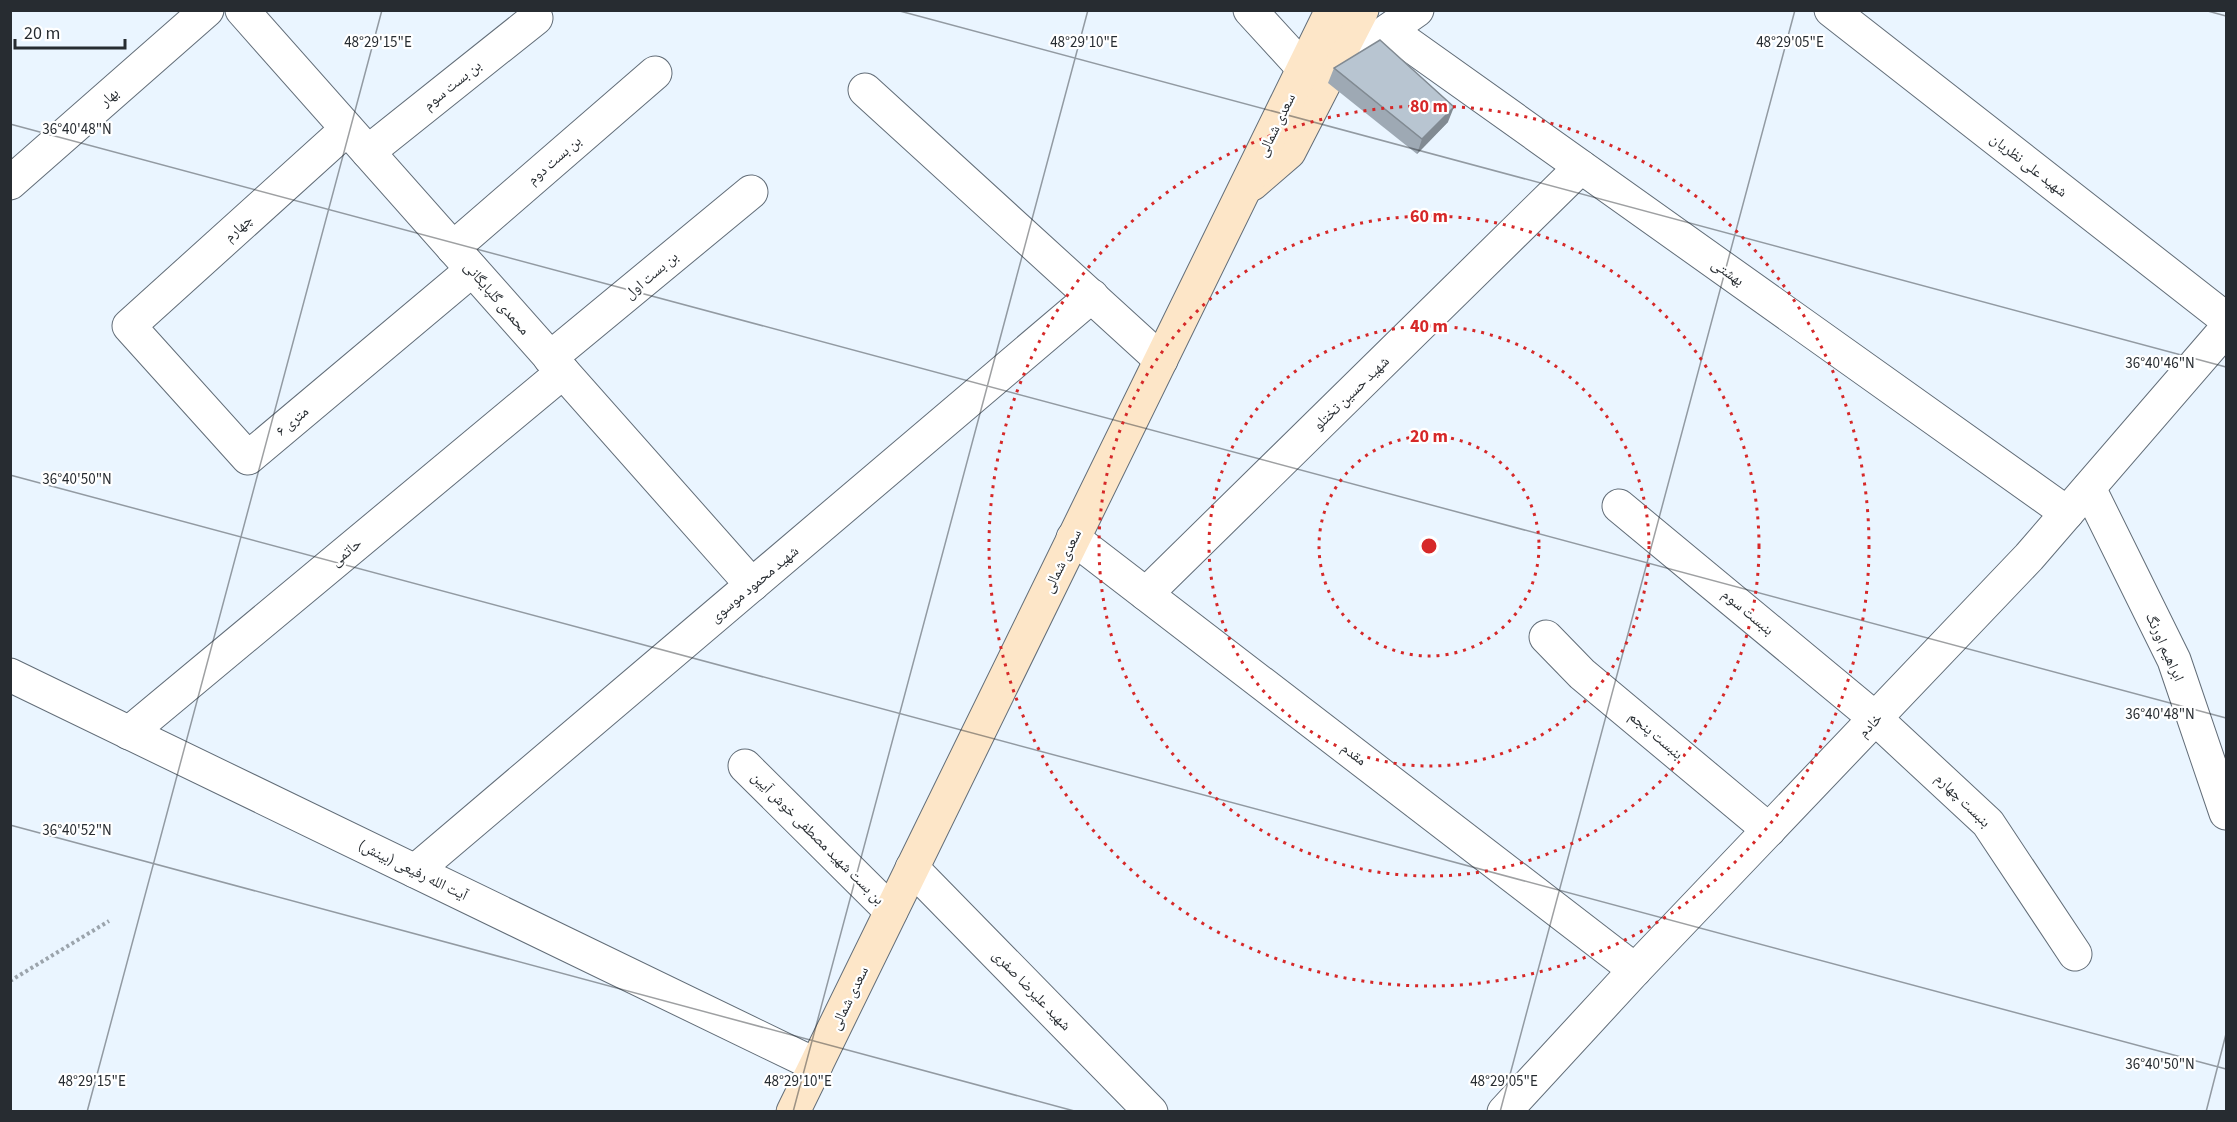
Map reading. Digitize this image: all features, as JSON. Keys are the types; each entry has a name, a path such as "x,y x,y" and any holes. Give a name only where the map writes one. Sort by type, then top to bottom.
{"main road":[{"name":"سعدی شمالی","path":"793,1112 1332,10"},
{"path":"1244,191 1289,152 1362,10"}],"street":[{"name":"بهار","path":"10,183 207,10"},
{"name":"محمدی گلپایگانی","path":"242,10 752,585"},
{"path":"1250,10 1303,68"},
{"path":"1338,59 1356,54 1417,10"},
{"name":"شهید علی نظریان","path":"1831,10 2226,318"},
{"name":"بن بست سوم","path":"357,141 536,18"},
{"name":"بهشتی","path":"1389,30 2067,513"},
{"name":"بن بست دوم","path":"463,259 655,73"},
{"path":"865,90 1161,360"},
{"name":"چهارم","path":"129,326 357,141"},
{"name":"شهید حسین تختلو","path":"1146,594 1581,167"},
{"name":"بن بست اول","path":"557,365 751,192"},
{"name":"۶ متری","path":"129,326 248,458 463,259"},
{"name":"شهید محمود موسوی","path":"415,871 1092,297"},
{"name":"خادم","path":"1510,1109 1635,970 2029,557 2226,329"},
{"name":"حاتمی","path":"129,733 557,365"},
{"name":"ابراهیم اورنگ","path":"2089,488 2174,660 2226,813"},
{"name":"بنبست سوم","path":"1619,506 1876,719"},
{"name":"مقدم","path":"1073,538 1635,970"},
{"name":"بنبست پنجم","path":"1545,637 1582,674 1770,830"},
{"name":"آیت الله رفیعی (بینش)","path":"10,675 816,1065"},
{"name":"بنبست چهارم","path":"1876,719 1988,823 2075,954"},
{"name":"بن بست شهید مصطفی خوش آیین","path":"745,766 891,911"},
{"name":"شهید علیرضا صفری","path":"912,867 1151,1112"}],"path":[{"path":"10,981 109,921"}],"building":[{"path":"1380,40 1454,107 1422,139 1334,68"}]}
